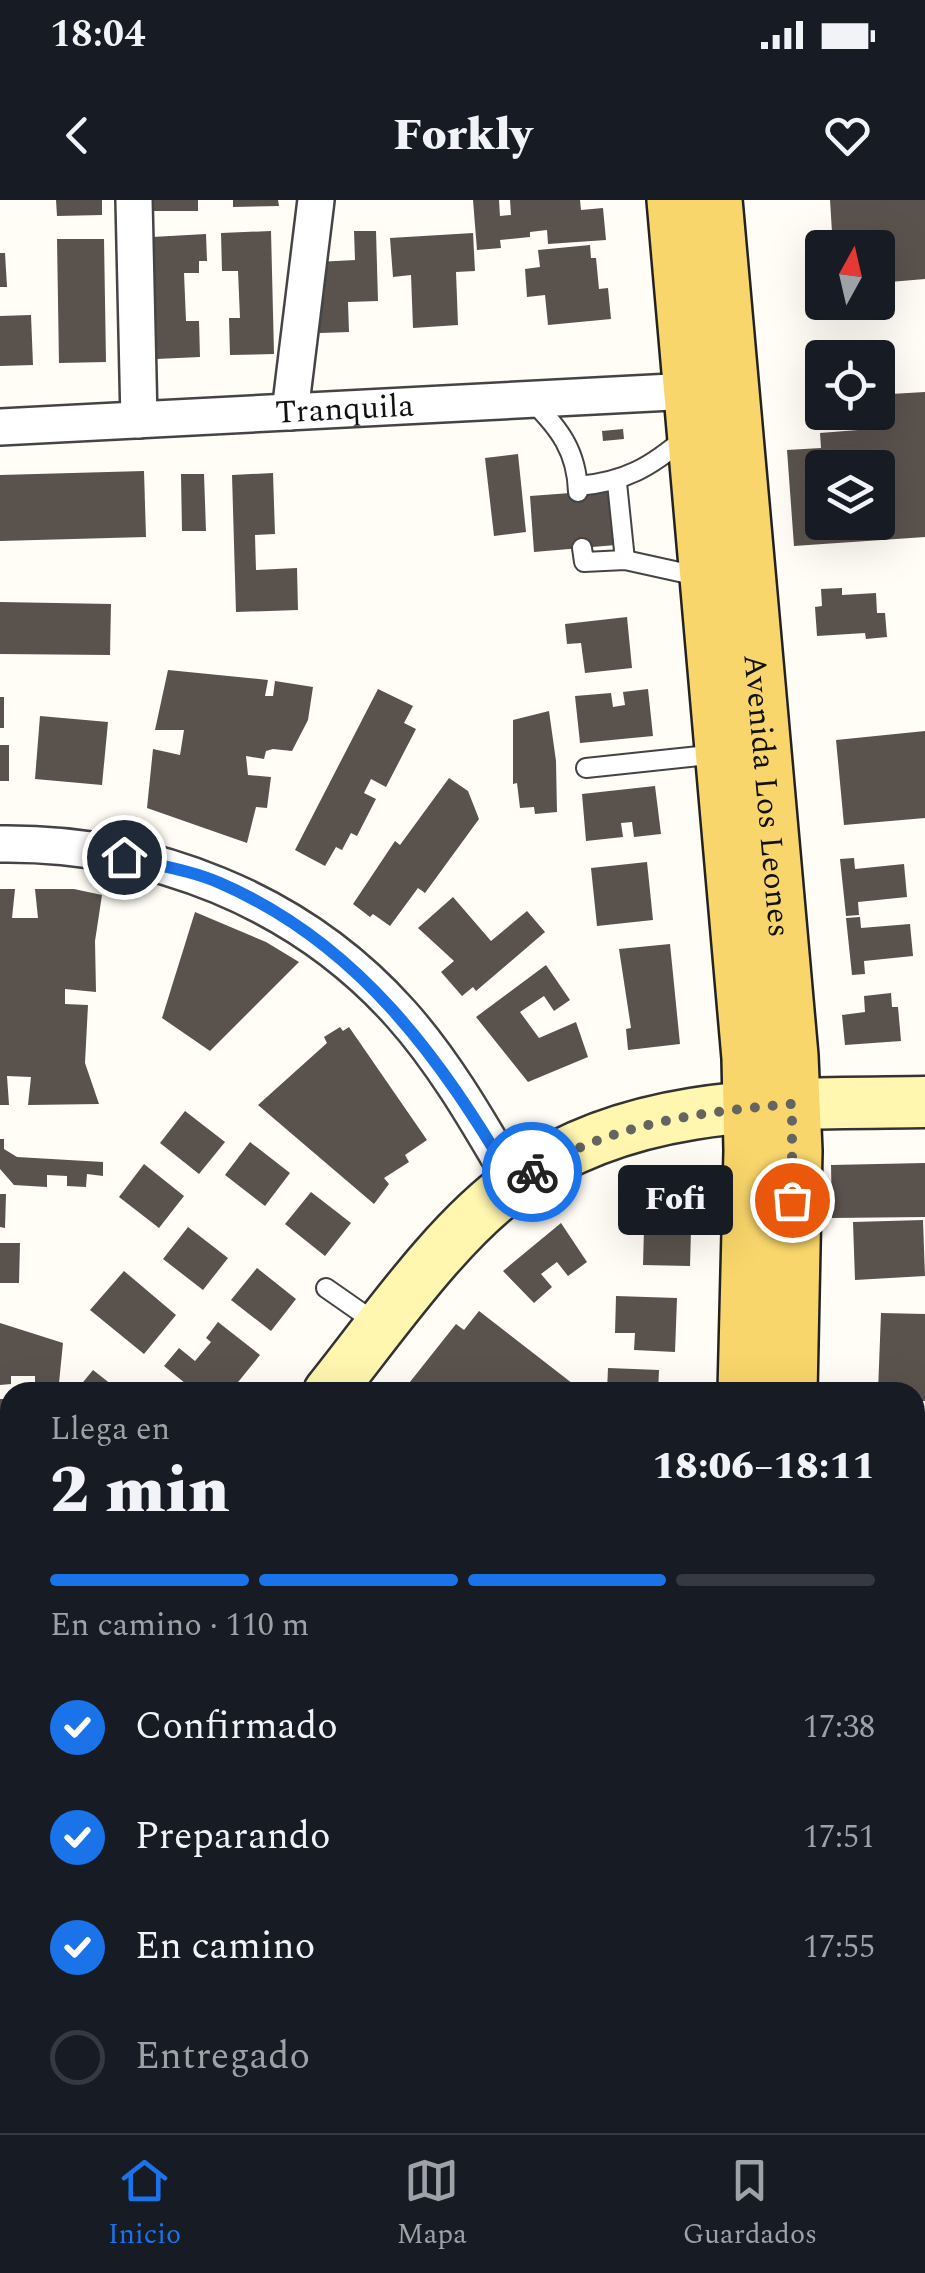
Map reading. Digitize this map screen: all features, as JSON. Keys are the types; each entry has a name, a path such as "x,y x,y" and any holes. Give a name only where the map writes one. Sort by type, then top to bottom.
{"main road":[{"name":"Avenida Los Leones","path":"675,200 723,753 772,1106 747,1382"},
{"name":"Avenida Los Leones","path":"714,200 788,1382"}],"street":[{"path":"134,200 139,420"},
{"path":"290,412 316,200"},
{"name":"Tranquila","path":"0,427 530,400 693,410"},
{"path":"0,844 92,848 218,882 296,925 335,951 401,1014 432,1054 514,1183"},
{"path":"337,1382 472,1220 514,1183 567,1153 626,1129 693,1113 772,1106 925,1102"}],"lane":[{"path":"530,400 555,423 574,456 578,489 617,483 665,455 693,410"},
{"path":"617,483 625,560"},
{"path":"582,548 584,562 625,560 708,578"},
{"path":"586,768 723,753"},
{"path":"326,1288 381,1327"}],"building":[{"path":"56,200 102,200 102,215 57,216"},
{"path":"152,200 198,200 198,211 153,211"},
{"path":"233,200 278,200 279,206 233,207"},
{"path":"473,200 499,200 500,216 511,215 510,200 580,200 581,210 603,208 606,240 548,244 547,230 530,232 530,237 500,240 501,248 477,250"},
{"path":"830,200 925,200 925,279 895,282 895,230 832,230"},
{"path":"271,231 274,354 230,355 229,318 240,318 238,271 222,271 221,233"},
{"path":"354,231 376,231 378,301 348,302 349,332 320,333 317,262 355,260"},
{"path":"473,233 475,271 456,272 458,325 413,328 411,275 393,277 390,238"},
{"path":"206,234 207,261 199,261 199,273 184,273 186,321 199,321 200,357 156,359 152,237"},
{"path":"57,239 104,239 106,362 59,363"},
{"path":"590,245 591,258 596,258 599,289 608,288 611,319 548,325 545,295 527,297 525,269 540,267 538,250"},
{"path":"0,253 5,253 7,287 0,287"},
{"path":"31,315 33,365 0,366 0,316"},
{"path":"925,392 925,537 895,539 895,450 805,450 805,540 881,540 794,546 787,450 821,448 820,433 895,430 895,394"},
{"path":"623,429 624,439 603,441 602,431"},
{"path":"518,454 526,532 494,536 485,458"},
{"path":"144,471 146,537 0,541 0,475"},
{"path":"273,473 275,534 255,535 256,570 297,568 298,610 236,612 232,475"},
{"path":"181,474 204,474 206,531 182,531"},
{"path":"611,490 616,545 534,552 530,496"},
{"path":"842,588 842,595 876,593 877,613 885,613 887,637 866,639 865,633 817,636 815,607 822,606 821,589"},
{"path":"0,602 111,604 110,655 0,654"},
{"path":"627,617 632,668 585,673 581,643 567,644 565,624"},
{"path":"168,670 268,680 265,696 273,696 275,681 313,687 308,720 292,751 266,751 264,759 246,756 248,775 271,777 267,808 256,807 247,843 147,808 153,749 180,755 184,730 155,730"},
{"path":"378,689 413,706 404,723 416,729 386,787 371,779 364,793 376,799 357,836 351,833 342,850 336,847 325,866 295,850"},
{"path":"648,689 653,736 580,743 575,696 611,693 613,707 625,705 623,692"},
{"path":"0,697 4,697 4,728 0,728"},
{"path":"549,711 556,761 557,812 535,814 534,807 520,808 517,783 513,784 513,720"},
{"path":"40,716 108,722 102,785 35,779"},
{"path":"925,731 925,818 844,825 836,740"},
{"path":"0,745 9,745 9,781 0,781"},
{"path":"449,778 468,791 479,819 425,893 418,888 390,926 373,914 370,917 353,904 395,841 400,845"},
{"path":"655,786 661,834 634,837 632,822 621,823 623,837 586,841 582,794"},
{"path":"854,858 855,869 904,864 907,897 858,902 859,915 846,916 840,859"},
{"path":"647,862 653,920 597,926 591,868"},
{"path":"0,889 15,889 12,918 38,918 35,889 74,889 102,895 95,941 96,992 65,989 65,1004 88,1005 85,1063 99,1104 28,1105 31,1077 7,1076 9,1105 0,1105"},
{"path":"453,897 491,941 527,911 545,932 476,991 473,987 462,996 441,972 454,961 418,928"},
{"path":"195,912 266,942 299,962 210,1051 162,1018"},
{"path":"860,917 861,928 910,924 913,956 864,961 865,974 852,975 846,918"},
{"path":"670,944 680,1044 628,1050 626,1029 631,1028 619,949"},
{"path":"546,965 570,1000 554,1011 544,996 520,1012 539,1038 576,1022 588,1057 528,1082 476,1017"},
{"path":"891,993 892,1007 898,1007 901,1041 845,1045 842,1015 865,1012 864,996"},
{"path":"340,1027 343,1031 349,1027 427,1140 405,1155 409,1162 384,1178 389,1184 374,1204 258,1105 327,1043 324,1037"},
{"path":"185,1111 225,1142 199,1174 160,1143"},
{"path":"0,1139 4,1139 4,1149 17,1157 103,1162 103,1176 87,1174 86,1187 67,1186 67,1176 47,1175 47,1187 14,1185 0,1169"},
{"path":"250,1142 290,1173 265,1206 225,1175"},
{"path":"925,1163 925,1217 832,1218 831,1165"},
{"path":"144,1164 184,1196 159,1228 119,1197"},
{"path":"646,1175 692,1177 692,1210 645,1209"},
{"path":"311,1192 351,1223 325,1256 285,1224"},
{"path":"0,1194 6,1194 5,1228 0,1227"},
{"path":"923,1220 925,1276 855,1280 853,1222"},
{"path":"561,1223 587,1262 568,1276 557,1262 541,1274 552,1287 534,1303 503,1271"},
{"path":"188,1227 228,1258 203,1290 163,1259"},
{"path":"644,1229 691,1230 690,1266 643,1265"},
{"path":"0,1243 20,1243 19,1283 0,1283"},
{"path":"257,1268 296,1299 271,1331 231,1300"},
{"path":"124,1271 176,1315 144,1354 90,1310"},
{"path":"616,1296 677,1298 675,1352 634,1350 635,1333 615,1333"},
{"path":"479,1311 571,1382 410,1382 456,1324 464,1330"},
{"path":"881,1313 925,1314 925,1382 878,1382"},
{"path":"218,1322 260,1355 238,1382 184,1382 164,1366 179,1348 195,1361 211,1342 206,1338"},
{"path":"0,1323 63,1343 59,1382 11,1376 11,1382 0,1382"},
{"path":"608,1368 659,1370 658,1382 607,1382"},
{"path":"93,1370 108,1382 83,1382"}],"way so far":[{"path":"532,1172 594,1141 659,1120 714,1110 792,1104 792,1200"}],"place":[{"name":"Fofi","path":"792,1200"}],"route":[{"path":"124,857 218,882 335,951 401,1014 432,1054 514,1183 532,1172"}]}
